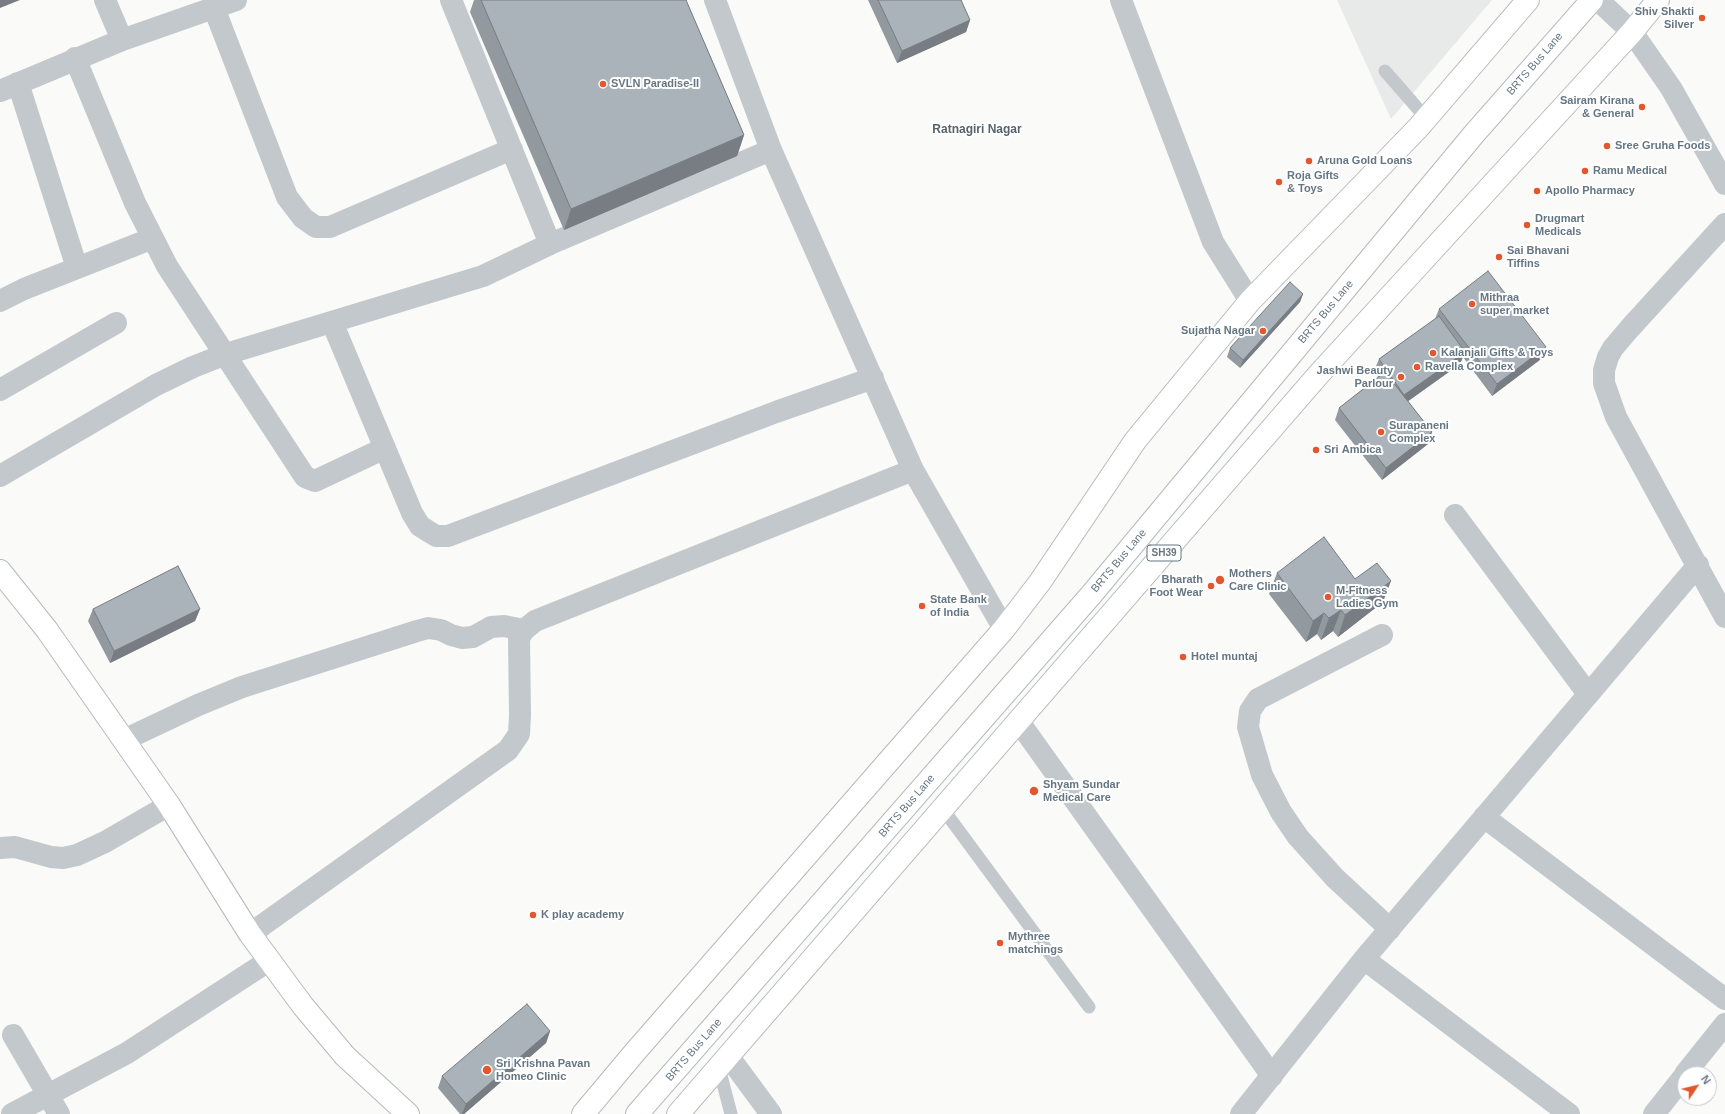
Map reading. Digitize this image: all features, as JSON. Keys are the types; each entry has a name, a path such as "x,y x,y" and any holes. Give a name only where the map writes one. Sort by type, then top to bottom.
{"main road":[{"path":"583,1114 635,1052 1004,629 1044,575 1135,441 1250,301 1426,118 1528,0"},
{"name":"BRTS Bus Lane","path":"637,1114 1091,595 1474,134 1592,0"},
{"name":"SH39","path":"678,1114 1319,374 1632,32 1658,0"},
{"path":"0,571 47,630 170,805 250,934 303,1006 345,1056 408,1114"}],"street":[{"path":"105,0 122,40"},
{"path":"76,268 9,87 75,58 236,0"},
{"path":"451,0 550,244"},
{"path":"714,0 771,150 913,470 1004,629"},
{"path":"1121,0 1213,242 1250,301"},
{"path":"1598,0 1632,32 1671,88 1725,184"},
{"path":"214,8 287,197 303,218 316,227 330,228 512,149"},
{"path":"75,58 135,202 167,266 226,354 305,477 315,481 384,448"},
{"path":"0,476 156,385 193,367 226,354 484,276 550,244 771,150"},
{"path":"1725,224 1630,328 1608,357 1604,370 1604,383 1616,417 1725,617"},
{"path":"0,301 24,289 153,238"},
{"path":"332,322 412,513 420,526 436,536 448,536 776,412 872,378"},
{"path":"0,390 116,324"},
{"path":"250,934 508,750 518,734 520,715 519,638 524,630 535,622 913,470"},
{"path":"1455,515 1588,694"},
{"path":"1242,1114 1364,959 1698,565"},
{"path":"124,740 198,705 242,687 417,631 428,628 441,630 450,635 462,638 473,637 490,627 504,626 524,630"},
{"path":"1382,635 1258,699 1250,711 1248,727 1262,775 1281,812 1298,837 1334,878 1390,929"},
{"path":"1019,722 1272,1076"},
{"path":"7,848 51,857 63,858 77,855 104,842 170,805"},
{"path":"1484,817 1725,999"},
{"path":"1364,959 1569,1114"},
{"path":"12,1114 127,1053 270,960"},
{"path":"1691,1066 1725,1024"},
{"path":"13,1035 59,1114"},
{"path":"724,1062 771,1114"},
{"path":"1654,1114 1677,1084"}],"lane":[{"path":"1385,71 1426,118"},
{"path":"943,809 1089,1007"},
{"path":"724,1062 731,1114"}],"shaded area":[{"path":"1337,0 1492,0 1391,119"}],"building":[{"name":"SVLN Paradise-II","path":"481,0 686,0 744,135 571,209"},
{"path":"878,0 961,0 970,20 902,51"},
{"path":"1488,271 1546,347 1497,384 1439,309"},
{"path":"1290,282 1303,294 1243,360 1230,348"},
{"name":"Ravella Complex","path":"1439,316 1465,352 1404,395 1379,359"},
{"name":"Surapaneni Complex","path":"1385,372 1432,432 1386,468 1339,408"},
{"path":"1324,537 1355,579 1377,563 1391,581 1345,615 1341,610 1329,618 1324,613 1313,621 1277,573"},
{"path":"178,566 200,609 114,651 93,609"},
{"path":"527,1004 550,1031 466,1104 442,1076"}],"place":[{"name":"Shiv Shakti Silver","path":"1702,18"},
{"name":"SVLN Paradise-II","path":"603,84"},
{"name":"Sairam Kirana & General","path":"1642,107"},
{"name":"Sree Gruha Foods","path":"1607,146"},
{"name":"Aruna Gold Loans","path":"1309,161"},
{"name":"Ramu Medical","path":"1585,171"},
{"name":"Roja Gifts & Toys","path":"1279,182"},
{"name":"Apollo Pharmacy","path":"1537,191"},
{"name":"Drugmart Medicals","path":"1527,225"},
{"name":"Sai Bhavani Tiffins","path":"1499,257"},
{"name":"Mithraa super market","path":"1472,304"},
{"name":"Sujatha Nagar","path":"1263,331"},
{"name":"Kalanjali Gifts & Toys","path":"1433,353"},
{"name":"Ravella Complex","path":"1417,367"},
{"name":"Jashwi Beauty Parlour","path":"1401,377"},
{"name":"Surapaneni Complex","path":"1381,432"},
{"name":"Sri Ambica","path":"1316,450"},
{"name":"Mothers Care Clinic","path":"1220,580"},
{"name":"Bharath Foot Wear","path":"1211,586"},
{"name":"M-Fitness Ladies Gym","path":"1328,597"},
{"name":"State Bank of India","path":"922,606"},
{"name":"Hotel muntaj","path":"1183,657"},
{"name":"Shyam Sundar Medical Care","path":"1034,791"},
{"name":"K play academy","path":"533,915"},
{"name":"Mythree matchings","path":"1000,943"},
{"name":"Sri Krishna Pavan Homeo Clinic","path":"487,1070"}],"district":[{"name":"Ratnagiri Nagar","path":"977,130"}]}
